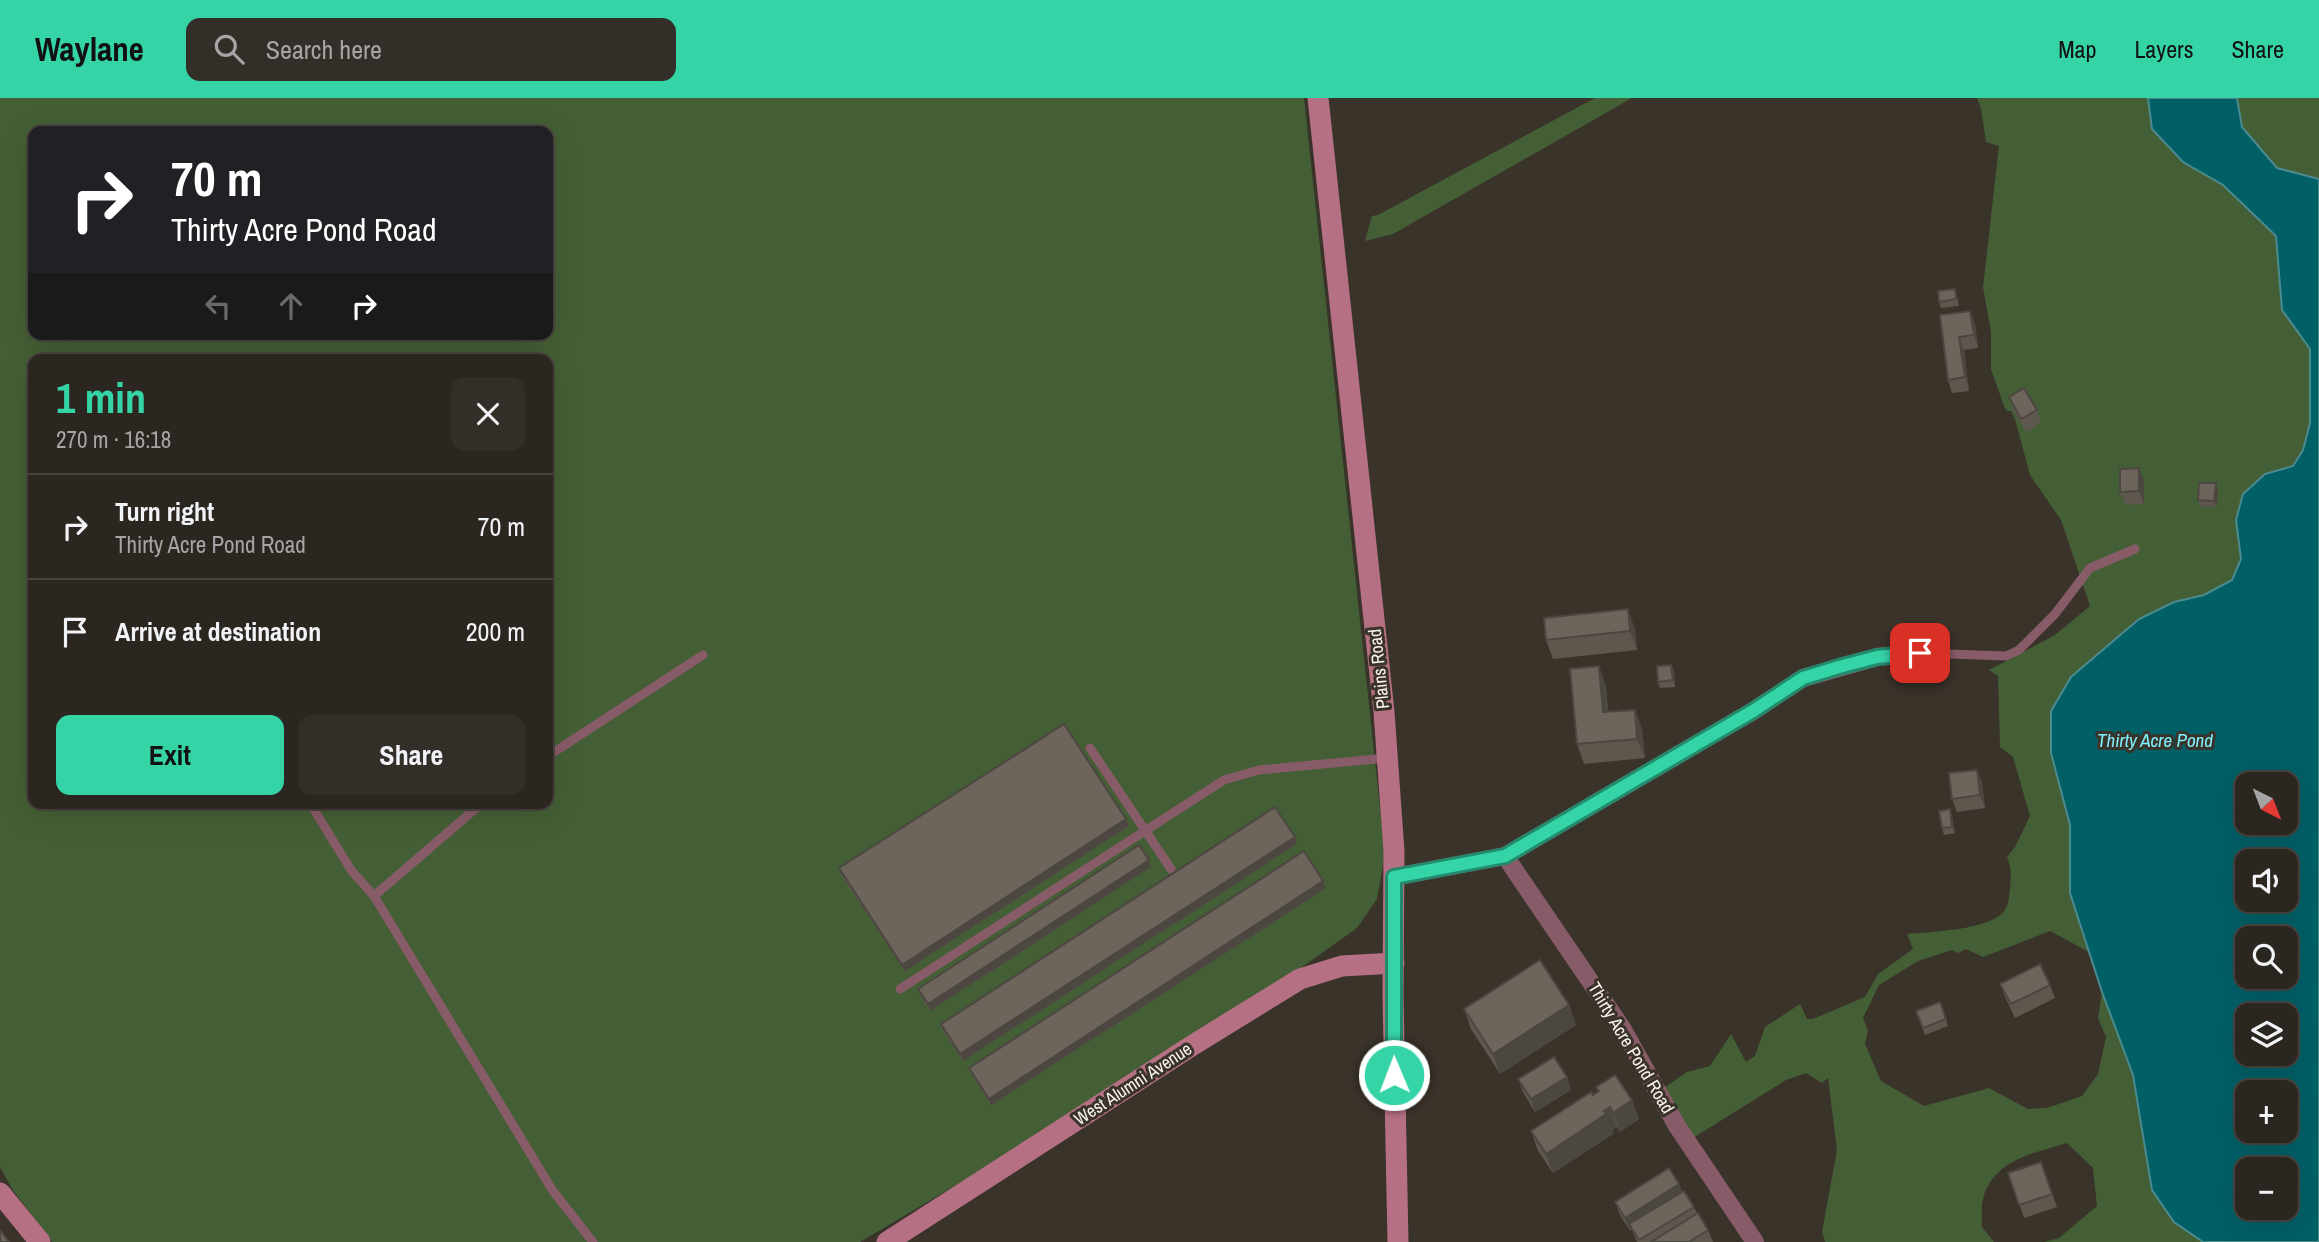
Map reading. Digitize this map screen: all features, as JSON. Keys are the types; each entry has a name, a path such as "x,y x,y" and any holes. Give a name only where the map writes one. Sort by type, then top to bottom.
{"street":[{"name":"Plains Road","path":"1318,98 1387,758 1394,851 1398,1242"},
{"path":"1394,877 1505,856 1753,711 1803,678 1877,657 1920,653"},
{"name":"Thirty Acre Pond Road","path":"1505,856 1622,1028 1678,1126 1755,1242"},
{"name":"West Alumni Avenue","path":"895,1240 1193,1045 1300,979 1342,966 1394,963"},
{"path":"0,1193 40,1242"}],"lane":[{"path":"1920,653 2006,656 2020,650 2055,614 2090,568 2134,549"},
{"path":"553,753 703,655"},
{"path":"1090,748 1171,869"},
{"path":"900,989 1224,780 1259,770 1387,758"},
{"path":"314,809 351,870 374,896 553,1191 593,1242"},
{"path":"374,896 475,809"}],"green space":[{"path":"0,98 1304,98 1385,854 1377,899 1357,928 1193,1045 860,1242 52,1242 12,1189 0,1167"},
{"path":"1595,98 1632,98 1393,234 1365,241 1372,216"},
{"path":"1977,98 2148,98 2152,130 2184,162 2223,185 2276,236 2282,310 2310,349 2310,424 2303,450 2293,466 2265,474 2236,520 2241,559 2232,578 2215,590 2174,602 2051,753 2070,825 2070,892 2089,952 2050,931 1983,957 1966,949 1958,953 1952,950 1918,961 1879,985 1863,1018 1868,1031 1865,1044 1881,1081 1924,1106 1989,1088 2028,1109 2047,1108 2082,1096 2098,1074 2106,1037 2098,1018 2102,992 2133,1075 2152,1190 2174,1222 2203,1242 2044,1242 2059,1238 2097,1206 2093,1168 2067,1143 2016,1160 1996,1175 1988,1186 1982,1209 1982,1227 1994,1242 1825,1242 1822,1232 1837,1150 1828,1078 1822,1083 1806,1073 1786,1080 1693,1138 1661,1090 1687,1072 1710,1066 1731,1034 1746,1062 1755,1056 1765,1027 1800,1004 1807,1019 1813,1019 1865,997 1878,974 1913,949 1907,934 1974,926 1998,917 2007,905 2011,877 2007,857 2030,816 2013,757 2000,747 1998,676 1989,670 2055,635 2090,606 2061,520 2030,475 2015,419 2011,411 2007,411 2004,406 1991,369 1991,332 1983,287 1999,146 1986,142"},
{"path":"2237,98 2319,98 2319,179 2277,168 2242,127"}],"water":[{"name":"Thirty Acre Pond","path":"2148,98 2237,98 2242,127 2277,168 2319,179 2319,1242 2203,1242 2174,1222 2152,1190 2133,1075 2102,992 2070,893 2070,825 2051,753 2051,711 2071,677 2139,619 2174,602 2204,595 2232,580 2241,559 2236,520 2243,494 2265,474 2293,466 2303,450 2310,423 2310,349 2282,310 2276,236 2223,185 2183,162 2152,129"}],"building":[{"path":"1955,289 1956,299 1939,302 1938,291"},
{"path":"1970,311 1974,335 1959,337 1965,377 1948,380 1940,315"},
{"path":"2024,388 2037,410 2021,419 2009,397"},
{"path":"2139,468 2139,491 2120,492 2120,469"},
{"path":"2199,483 2216,483 2214,501 2198,500"},
{"path":"1628,609 1630,631 1546,640 1544,618"},
{"path":"1671,665 1673,680 1658,682 1657,666"},
{"path":"1599,666 1603,712 1635,710 1637,739 1577,744 1570,669"},
{"path":"1064,724 1126,819 902,965 839,868"},
{"path":"1977,770 1980,795 1952,799 1949,773"},
{"path":"1275,807 1295,837 960,1054 941,1024"},
{"path":"1950,809 1952,827 1942,828 1939,811"},
{"path":"1139,845 1149,860 928,1004 918,989"},
{"path":"1304,851 1323,881 989,1099 969,1068"},
{"path":"1540,960 1569,1005 1493,1054 1464,1009"},
{"path":"2040,964 2050,985 2011,1004 2000,984"},
{"path":"1940,1002 1946,1019 1923,1028 1916,1011"},
{"path":"1554,1057 1567,1077 1531,1099 1518,1079"},
{"path":"1615,1075 1632,1100 1613,1113 1610,1107 1604,1111 1606,1114 1546,1154 1531,1131 1591,1092 1593,1095 1599,1091 1596,1087"},
{"path":"2041,1162 2052,1194 2019,1205 2008,1173"},
{"path":"1669,1168 1679,1184 1625,1218 1615,1202"},
{"path":"1684,1191 1694,1207 1639,1240 1629,1224"},
{"path":"1698,1213 1708,1230 1689,1242 1651,1242"},
{"path":"0,1230 9,1242 0,1242"}],"route":[{"path":"1394,1075 1394,877 1505,856 1753,711 1803,678 1877,657 1920,653"}]}
